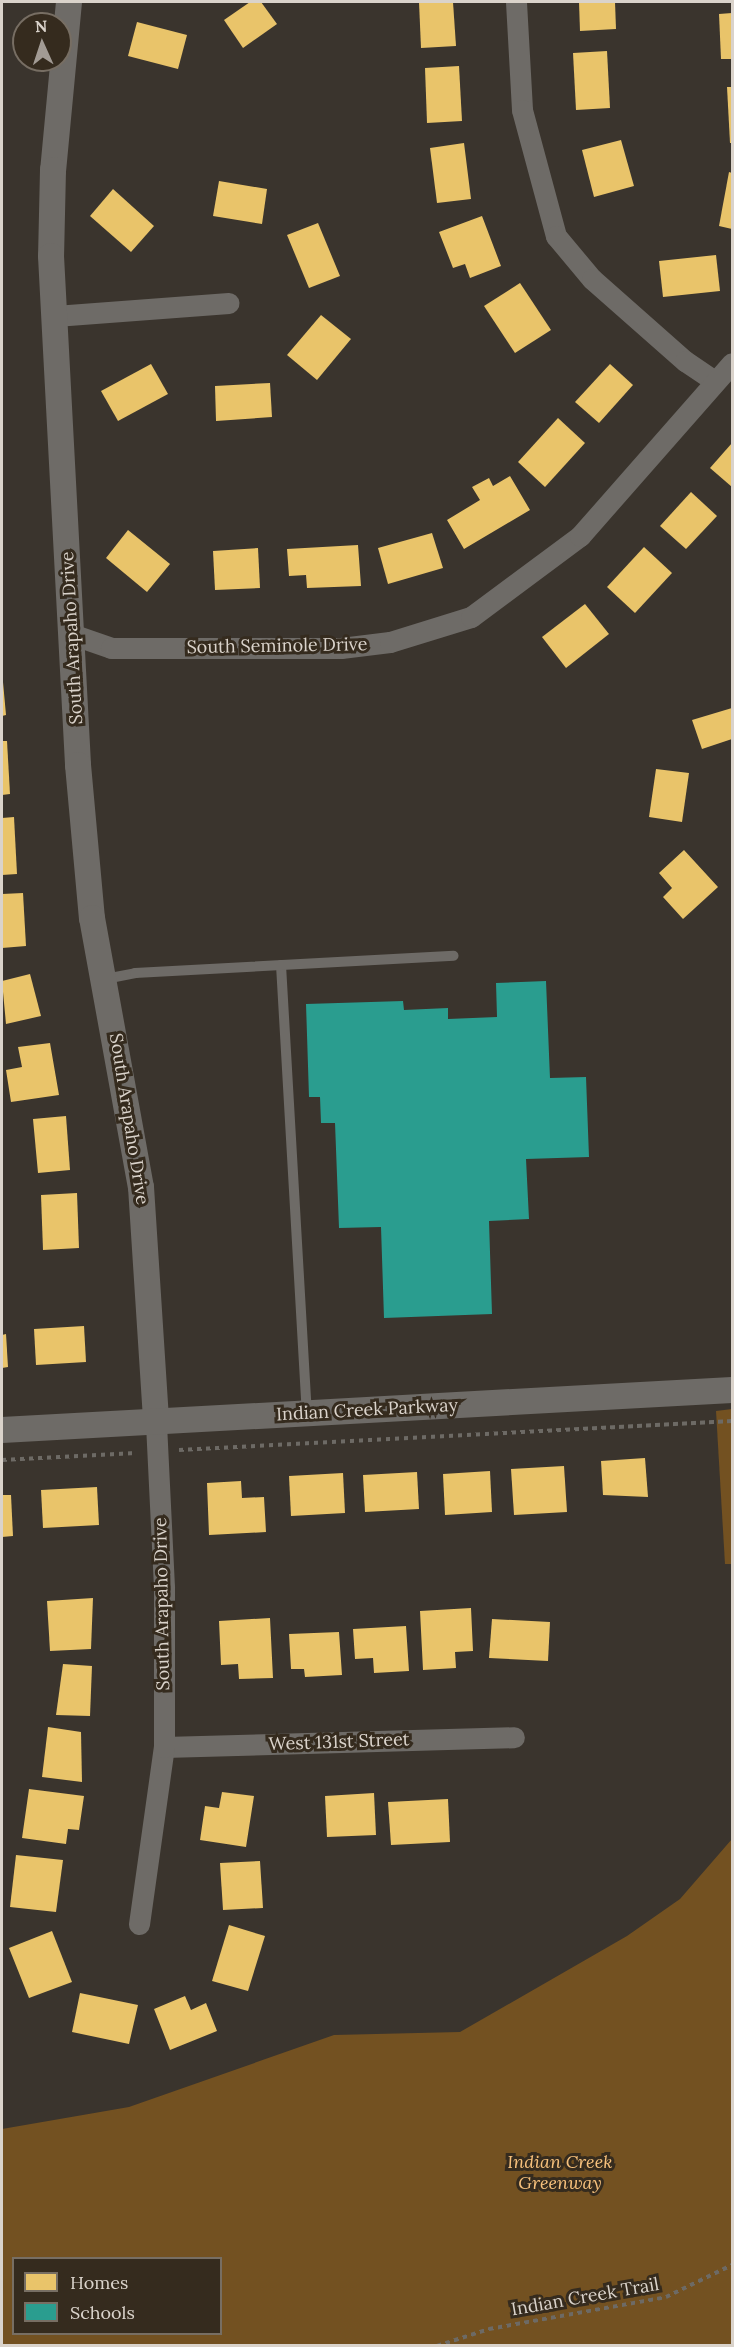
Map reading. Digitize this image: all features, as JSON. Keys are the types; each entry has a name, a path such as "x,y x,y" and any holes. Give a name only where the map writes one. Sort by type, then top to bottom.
{"street":[{"name":"South Arapaho Drive","path":"69,2 52,170 55,316 74,635 81,803 105,979 141,1187 158,1451 164,1747 139,1924"},
{"path":"516,2 522,110 556,236 608,294 715,381"},
{"path":"55,316 229,303"},
{"name":"South Seminole Drive","path":"74,635 111,648 341,648 441,629 471,617 580,536 732,363"},
{"name":"Indian Creek Parkway","path":"2,1430 732,1390"},
{"name":"West 131st Street","path":"164,1747 514,1737"}],"lane":[{"path":"105,979 281,965 454,956"},
{"path":"281,965 307,1413"}],"path":[{"path":"2,1460 732,1421"},
{"name":"Indian Creek Trail","path":"437,2346 489,2329 666,2297 732,2265"}],"green space":[{"path":"732,1409 732,1564 725,1564 716,1411"},
{"name":"Indian Creek Greenway","path":"732,1839 732,2345 2,2345 2,2129 129,2107 334,2035 460,2032 627,1936 680,1899"}],"building: Homes":[{"path":"250,2 261,2 277,24 243,48 224,20"},
{"path":"419,2 453,2 456,46 421,48"},
{"path":"579,2 615,2 616,29 580,31"},
{"path":"732,13 732,59 721,59 719,14"},
{"path":"137,22 187,35 178,69 128,56"},
{"path":"607,51 610,108 576,110 573,53"},
{"path":"459,66 462,121 427,123 425,68"},
{"path":"727,87 732,87 732,143 730,143"},
{"path":"621,140 634,186 594,197 582,150"},
{"path":"464,143 471,199 437,203 430,148"},
{"path":"729,172 732,173 732,229 719,226"},
{"path":"219,181 267,189 262,224 213,216"},
{"path":"113,189 154,226 131,252 90,216"},
{"path":"482,216 501,266 470,278 465,264 453,268 439,232"},
{"path":"318,223 340,276 309,288 287,235"},
{"path":"716,255 720,291 663,297 659,261"},
{"path":"520,283 551,330 515,353 484,306"},
{"path":"321,315 351,339 317,380 287,355"},
{"path":"151,364 168,394 118,421 101,391"},
{"path":"610,364 633,385 599,423 575,402"},
{"path":"270,383 272,417 216,421 215,386"},
{"path":"558,418 585,443 545,487 518,462"},
{"path":"732,443 732,487 710,468"},
{"path":"510,476 530,510 464,549 447,520 480,500 472,487 489,478 493,486"},
{"path":"691,492 717,516 686,549 660,526"},
{"path":"128,530 170,564 147,592 106,558"},
{"path":"432,533 443,568 388,584 378,548"},
{"path":"358,545 361,586 307,588 306,575 289,576 287,549"},
{"path":"644,547 672,573 635,613 607,587"},
{"path":"258,548 260,588 215,590 213,551"},
{"path":"585,604 609,634 566,668 542,637"},
{"path":"2,671 6,715 2,716"},
{"path":"732,708 732,739 702,749 692,720"},
{"path":"2,741 7,741 10,794 2,795"},
{"path":"656,769 689,773 682,822 649,817"},
{"path":"14,817 17,874 2,875 2,818"},
{"path":"684,850 718,887 683,919 663,897 672,888 659,873"},
{"path":"23,893 26,946 2,948 2,894"},
{"path":"30,974 41,1016 6,1024 2,981"},
{"path":"50,1043 59,1095 11,1102 6,1070 22,1067 18,1047"},
{"path":"66,1116 70,1170 38,1173 33,1119"},
{"path":"77,1193 79,1248 43,1250 41,1195"},
{"path":"84,1326 86,1362 36,1365 34,1329"},
{"path":"6,1334 8,1367 2,1368 2,1335"},
{"path":"645,1458 648,1497 603,1495 601,1461"},
{"path":"564,1466 567,1512 514,1515 511,1469"},
{"path":"490,1471 492,1512 445,1515 443,1474"},
{"path":"417,1472 419,1509 365,1512 363,1475"},
{"path":"343,1473 345,1513 291,1516 289,1476"},
{"path":"241,1481 242,1498 264,1497 266,1532 209,1535 207,1483"},
{"path":"97,1487 99,1525 43,1528 41,1490"},
{"path":"2,1495 11,1495 13,1536 2,1537"},
{"path":"93,1598 91,1649 50,1651 47,1601"},
{"path":"471,1608 473,1651 455,1652 456,1668 423,1670 420,1611"},
{"path":"270,1618 273,1678 239,1679 238,1664 221,1665 219,1621"},
{"path":"492,1619 550,1622 548,1661 489,1658"},
{"path":"406,1626 409,1671 374,1673 373,1658 355,1659 353,1629"},
{"path":"339,1632 342,1675 305,1677 304,1669 291,1669 289,1634"},
{"path":"63,1664 92,1666 90,1716 56,1715"},
{"path":"48,1727 81,1732 82,1782 42,1777"},
{"path":"29,1789 84,1796 79,1830 68,1829 66,1844 22,1838"},
{"path":"222,1792 254,1796 246,1847 200,1840 205,1806 219,1808"},
{"path":"374,1793 376,1835 327,1837 325,1796"},
{"path":"448,1799 450,1842 391,1845 388,1802"},
{"path":"16,1855 63,1860 56,1912 10,1907"},
{"path":"260,1861 263,1908 223,1910 220,1863"},
{"path":"229,1925 265,1936 248,1991 212,1981"},
{"path":"52,1931 72,1982 29,1998 9,1948"},
{"path":"80,1993 138,2005 129,2044 72,2032"},
{"path":"185,1996 191,2010 206,2003 217,2031 170,2050 154,2009"}],"building: Schools":[{"path":"546,981 550,1078 586,1077 589,1157 526,1159 529,1219 489,1221 492,1314 384,1318 381,1227 339,1228 335,1123 321,1123 320,1097 309,1097 306,1004 403,1001 404,1010 448,1008 448,1019 497,1017 496,983"}]}
